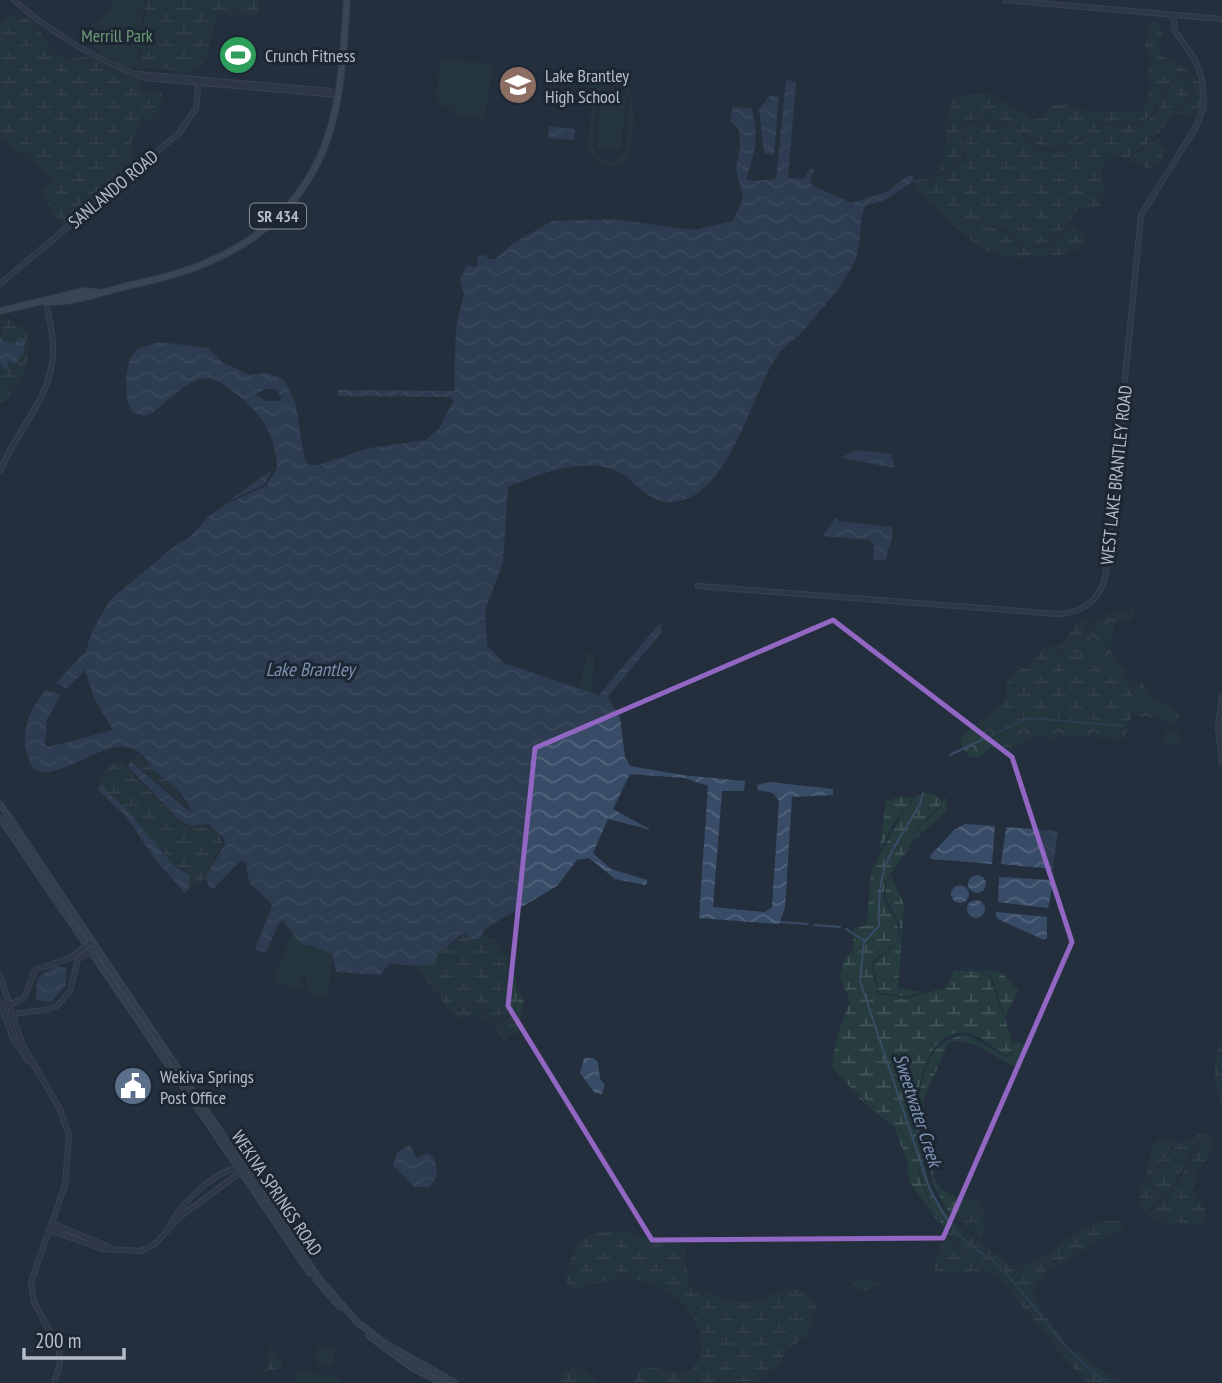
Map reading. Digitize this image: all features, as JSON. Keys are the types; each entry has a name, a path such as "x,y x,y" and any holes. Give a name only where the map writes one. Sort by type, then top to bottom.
{"main road":[{"name":"SR 434","path":"0,311 84,291 97,292 195,270 227,255 257,235 290,203 308,179 330,131 338,95 347,0"},
{"name":"WEKIVA SPRINGS ROAD","path":"0,804 207,1119 237,1170 318,1277 356,1321 383,1342 455,1383"},
{"name":"WEKIVA SPRINGS ROAD","path":"0,818 87,949 182,1082"},
{"name":"WEKIVA SPRINGS ROAD","path":"207,1119 237,1170 293,1249 340,1307 384,1349 412,1368 443,1383"}],"street":[{"path":"14,0 60,33 135,75 331,92 338,95"},
{"path":"1005,0 1222,19"},
{"name":"WEST LAKE BRANTLEY ROAD","path":"698,586 1059,614 1079,610 1096,597 1106,573 1141,215 1196,127 1204,107 1200,72 1175,31 1173,15"},
{"name":"SANLANDO ROAD","path":"0,284 179,133 192,117 199,81"},
{"path":"0,471 11,446 40,401 49,379 54,343 46,302"},
{"path":"1222,696 1218,727 1222,763"},
{"path":"54,1383 60,1364 59,1349 34,1302 31,1282 67,1172 69,1136 60,1110 12,1036 1,1005 9,1006 24,998 36,970 70,958 93,945"},
{"path":"4,1015 46,1010 66,999 75,965 87,949"},
{"path":"0,976 33,1066"},
{"path":"49,1230 119,1252 133,1253 149,1248 237,1170"},
{"path":"167,1232 178,1209 202,1188 237,1170"},
{"path":"199,1203 202,1188"},
{"path":"52,1223 119,1252"}],"highlighted area":[{"path":"833,620 1012,757 1072,942 943,1238 652,1240 508,1006 535,748"}],"green space":[{"name":"Merrill Park","path":"111,0 144,0 138,69 122,66 83,41 92,25 113,6"},
{"path":"146,0 259,0 258,15 217,14 206,62 186,74 157,67 139,69"},
{"path":"10,15 21,16 35,24 52,49 63,57 101,58 140,78 140,90 162,92 160,115 156,120 141,121 131,143 131,151 138,165 63,228 40,191 52,179 3,139 0,142 0,23"},
{"path":"1154,21 1163,31 1159,47 1161,55 1188,71 1200,85 1202,104 1199,116 1176,114 1194,91 1192,80 1179,75 1167,87 1149,117 1134,123 1102,125 1065,148 1057,150 1039,146 1008,122 995,119 968,120 960,130 965,143 963,157 939,174 946,143 945,121 953,99 983,93 993,95 1030,119 1045,118 1050,106 1065,104 1086,111 1144,111 1152,79 1147,74 1151,62 1145,48 1150,24"},
{"path":"441,58 488,64 493,68 484,119 457,114 446,108 436,97"},
{"path":"609,77 624,80 631,94 633,126 630,147 625,159 616,165 610,166 595,161 588,147 594,79 599,82","holes":["610,81 624,85 629,108 626,147 621,157 610,162 598,158 593,147 598,93"]},
{"path":"1179,77 1191,81 1192,91 1156,137 1125,160 1112,156 1101,168 1104,193 1099,208 1079,208 1057,236 1043,244 1025,248 1010,232 942,210 930,204 920,194 913,181 942,175 964,158 966,143 961,130 969,122 993,121 1011,124 1040,149 1057,152 1102,126 1135,124 1150,119 1168,88"},
{"path":"601,93 626,95 621,150 596,148"},
{"path":"1158,137 1164,151 1160,164 1150,169 1128,160"},
{"path":"936,209 1011,234 1025,249 1051,242 1071,223 1082,232 1085,240 1077,250 1066,254 1016,258 982,250"},
{"path":"6,318 24,329 29,348 20,380 0,404 0,364 5,369 11,361 15,365 24,353 25,340 15,344 2,340 0,319"},
{"path":"1134,608 1135,615 1131,620 1116,619 1110,650 1124,671 1124,679 1147,685 1153,700 1169,706 1181,716 1175,726 1162,719 1129,715 1126,739 1067,736 1051,740 1042,734 1013,748 991,747 979,758 969,757 961,744 962,736 1102,616"},
{"path":"1089,620 1087,627 1075,641 1032,663 1045,647 1061,646 1076,623"},
{"path":"1064,650 1086,657 1098,670 1133,694 1140,703 1128,723 1050,715 1022,728 991,730 990,724 1001,711 1005,701 1005,685 1016,671"},
{"path":"588,652 595,653 591,698 578,694"},
{"path":"1169,729 1175,729 1180,737 1178,743 1169,745 1164,740 1164,734"},
{"path":"139,755 174,788 190,809 131,760"},
{"path":"117,761 127,764 127,768 179,822 190,828 207,826 217,831 223,843 203,882 190,886 185,870 173,865 125,807 107,792 101,782 104,771"},
{"path":"929,793 941,798 942,804 918,827 908,850 885,881 883,899 898,925 899,941 871,963 878,994 906,999 947,987 954,970 981,972 991,978 1010,1033 1012,1052 1005,1055 972,1034 955,1033 938,1043 932,1051 918,1091 913,1095 926,1173 938,1202 947,1214 1013,1270 1059,1256 1050,1264 1032,1294 1042,1310 1037,1313 1026,1310 1003,1282 972,1262 959,1249 931,1204 914,1154 904,1135 848,1084 832,1065 837,1036 850,1001 840,976 845,959 853,949 854,928 867,925 871,871 904,811 917,795"},
{"path":"900,797 913,798 893,824 879,853 886,801"},
{"path":"943,798 946,798 947,810 913,841 919,828 943,805"},
{"path":"891,875 904,905 898,988 922,992 906,997 879,992 873,964 900,941 900,926 887,900 885,888"},
{"path":"467,932 470,939 479,939 484,935 500,943 514,978 517,989 513,1010 493,1026 479,1004 472,1001 461,1005 456,1013 448,1010 436,991 412,966 424,966"},
{"path":"291,933 308,946 332,953 328,999 305,992 306,976 303,977 302,990 274,981"},
{"path":"953,967 1001,972 1018,990 1005,1018 992,977 982,971"},
{"path":"519,992 524,1001 520,1019 523,1031 504,1039 494,1027 512,1014"},
{"path":"469,1002 478,1005 489,1023 476,1015 458,1018 452,1015"},
{"path":"968,1035 1005,1057 1013,1053 1013,1041 1025,1045 1025,1056 1016,1067 976,1045 949,1042 923,1100 934,1178 941,1189 958,1198 978,1202 985,1215 982,1240 949,1213 933,1184 915,1095 920,1092 925,1071 939,1046 956,1037"},
{"path":"1222,1035 1222,1107 1215,1071"},
{"path":"842,1084 883,1114 901,1132 914,1154 931,1206 943,1228 909,1181 908,1164 894,1127"},
{"path":"1206,1130 1166,1196 1148,1209 1157,1191 1149,1180 1178,1142 1184,1144"},
{"path":"1206,1133 1211,1137 1211,1152 1197,1175 1193,1192 1205,1208 1207,1221 1203,1225 1176,1225 1153,1219 1141,1205 1141,1193 1154,1144 1159,1139 1176,1142 1148,1180 1155,1191 1148,1211 1156,1208 1172,1190"},
{"path":"1119,1220 1124,1227 1048,1271 1060,1255 1014,1269 1010,1265 1032,1262 1042,1257 1091,1224"},
{"path":"621,1231 685,1246 688,1283 693,1289 723,1299 752,1301 793,1289 801,1291 810,1297 817,1310 807,1336 789,1348 780,1363 757,1381 633,1383 640,1370 649,1367 687,1373 698,1361 702,1347 696,1322 689,1311 680,1301 658,1286 632,1279 618,1279 570,1289 566,1281 572,1257 581,1241 596,1233"},
{"path":"945,1232 962,1254 984,1271 942,1273 934,1270"},
{"path":"856,1279 876,1281 881,1285 862,1291 850,1287"},
{"path":"1026,1312 1031,1315 1042,1312 1067,1345 1121,1383 1089,1383 1082,1378"},
{"path":"269,1346 283,1361 281,1368 264,1372 256,1369 267,1369"},
{"path":"318,1346 335,1348 333,1366 316,1364"},
{"path":"573,1368 584,1370 598,1383 559,1383 563,1371"},
{"path":"298,1371 340,1378 339,1383 296,1383"}],"water":[{"name":"Lake Brantley","path":"786,80 796,82 788,178 804,179 810,169 815,169 810,179 812,185 851,203 886,192 909,175 913,176 913,181 887,199 865,206 859,248 850,271 822,309 777,356 735,444 707,485 690,498 662,501 650,496 612,469 583,466 551,471 508,487 503,562 485,610 487,646 504,663 599,695 660,623 662,632 608,696 620,718 625,757 630,766 682,775 745,781 744,791 722,791 713,907 765,912 772,907 779,801 773,793 758,790 757,785 769,782 833,789 833,795 792,797 785,908 779,924 699,918 708,786 685,778 630,774 613,809 651,830 608,819 593,853 611,869 647,880 646,885 615,879 589,858 577,860 557,886 486,928 479,939 469,939 467,932 462,934 437,955 436,962 424,966 389,964 380,975 336,972 332,953 300,943 283,921 279,923 266,953 255,949 272,906 270,902 250,884 245,862 241,860 214,888 209,888 206,876 225,844 224,838 208,824 191,826 180,821 128,767 130,761 193,814 187,802 136,750 119,747 106,750 53,771 42,772 33,768 25,748 26,727 33,707 46,690 61,695 47,720 45,745 48,747 113,730 94,698 85,670 66,689 56,683 86,651 92,631 110,600 178,543 190,537 208,517 228,503 266,486 277,468 272,439 266,426 238,395 214,379 205,378 187,385 146,416 133,413 127,400 126,378 130,358 139,348 160,342 208,348 222,362 249,375 269,373 285,381 295,401 305,461 309,465 318,465 369,448 426,440 438,430 454,400 449,397 338,396 338,390 454,391 456,327 464,293 460,280 467,265 474,268 478,264 477,258 483,254 489,259 495,259 515,242 552,221 612,219 694,230 733,221 743,199 736,168 740,147 739,130 730,121 733,107 751,108 754,118 755,144 746,179 776,179","holes":["265,389 276,389 282,398 278,401 264,401 256,394"]},
{"path":"769,96 779,96 774,155 764,153 759,110"},
{"path":"549,126 575,129 574,140 548,138"},
{"path":"0,336 3,341 15,344 19,337 25,340 24,353 14,365 11,361 8,363 7,370 0,364"},
{"path":"855,450 891,454 895,468 841,458"},
{"path":"272,470 265,484 229,501"},
{"path":"835,518 838,521 892,527 886,560 873,560 874,544 869,540 823,536"},
{"path":"101,782 173,865 190,876 189,889 185,893 154,858 126,816 98,790"},
{"path":"965,824 995,826 992,864 931,859 930,856 954,830"},
{"path":"1006,827 1058,831 1053,869 1001,864"},
{"path":"977,875 983,878 986,884 983,890 977,893 971,890 968,884 971,878"},
{"path":"999,877 1050,880 1053,884 1048,908 998,902"},
{"path":"960,885 966,888 969,894 966,900 960,903 954,900 951,894 954,888"},
{"path":"976,900 982,903 985,909 982,915 976,918 970,915 967,909 970,903"},
{"path":"995,913 1047,917 1047,938 1044,940 998,919"},
{"path":"55,966 66,968 66,985 51,1002 36,1000 37,978"},
{"path":"584,1058 593,1058 598,1062 600,1079 605,1085 602,1094 595,1093 580,1073"},
{"path":"410,1145 417,1158 428,1153 435,1160 437,1175 430,1187 415,1187 393,1166 397,1152"}],"waterway":[{"name":"Sweetwater Creek","path":"950,755 1028,718 1123,726"},
{"name":"Sweetwater Creek","path":"923,793 920,804 893,849 883,873 879,926 864,942 860,981 929,1187 951,1226 1003,1270 1078,1359 1108,1383"},
{"path":"780,922 808,924"},
{"path":"814,925 840,927"},
{"path":"846,929 865,941"}],"place":[{"name":"Crunch Fitness","path":"238,55"},
{"name":"Lake Brantley High School","path":"518,85"},
{"name":"Wekiva Springs Post Office","path":"133,1086"}]}
